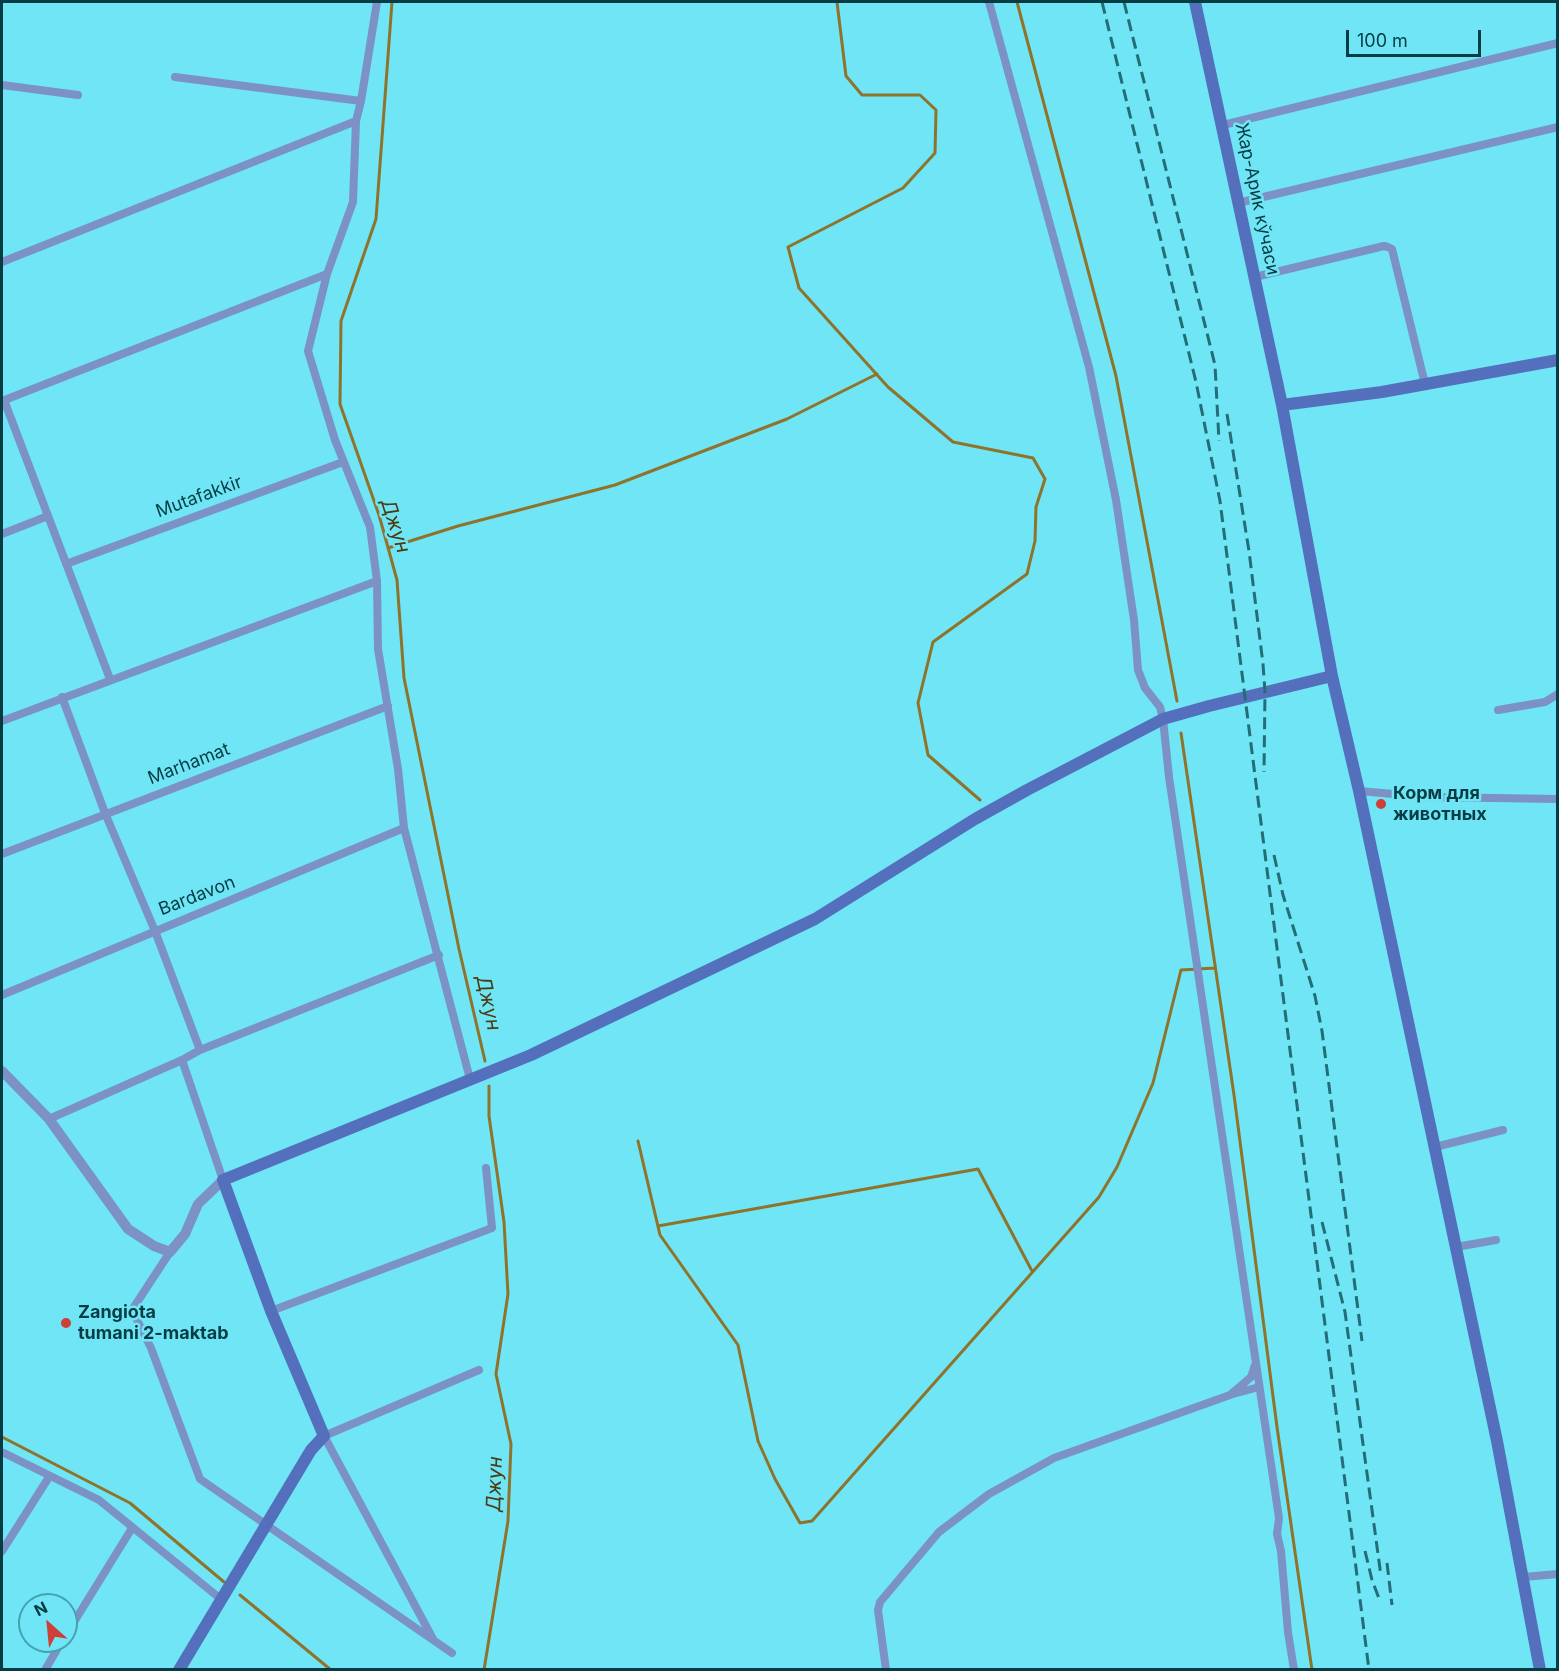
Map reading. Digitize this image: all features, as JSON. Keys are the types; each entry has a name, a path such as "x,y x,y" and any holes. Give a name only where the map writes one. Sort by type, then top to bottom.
{"main road":[{"name":"Жар-Арик кўчаси","path":"1195,2 1282,405 1332,676 1359,791 1499,1452 1540,1670"},
{"path":"1282,405 1425,384 1557,360"},
{"path":"179,1670 311,1450 324,1436 271,1311 223,1180 531,1055 815,919 975,819 1164,719 1332,676"}],"street":[{"path":"377,2 356,121 352,202 327,274 308,351 335,440 370,527 377,581 378,649 404,828 470,1079"},
{"path":"989,2 1089,367 1116,500 1134,620 1138,670 1145,688 1160,707 1164,719 1169,777 1279,1518 1277,1534 1281,1551 1288,1632 1294,1670"},
{"path":"1223,125 1557,42"},
{"path":"175,77 361,101"},
{"path":"2,85 78,95"},
{"path":"2,262 356,121"},
{"path":"1238,203 1557,127"},
{"path":"1254,277 1384,246 1392,249 1425,384"},
{"path":"110,679 3,400 327,274"},
{"name":"Mutafakkir","path":"66,564 344,462"},
{"path":"2,534 48,516"},
{"path":"2,722 62,697 377,581"},
{"path":"1498,710 1545,702 1557,694"},
{"path":"62,697 105,813 155,931 200,1050"},
{"name":"Marhamat","path":"2,854 388,706"},
{"path":"1359,791 1428,797 1557,799"},
{"name":"Bardavon","path":"2,995 404,828"},
{"path":"49,1119 200,1050 439,955"},
{"path":"182,1060 223,1180 198,1204 185,1234 170,1252 132,1310 151,1348 200,1479 453,1653"},
{"path":"2,1071 49,1119 128,1229 154,1246 170,1252"},
{"path":"1435,1147 1503,1130"},
{"path":"271,1311 492,1228 486,1168"},
{"path":"1456,1247 1496,1240"},
{"path":"1230,1395 1251,1377 1256,1362"},
{"path":"434,1640 324,1436 479,1370"},
{"path":"886,1670 878,1610 880,1602 939,1532 989,1494 1054,1458 1230,1395 1259,1387"},
{"path":"4,1454 99,1500 222,1600"},
{"path":"2,1551 49,1477"},
{"path":"78,1616 132,1528"},
{"path":"1523,1577 1557,1574"},
{"path":"45,1670 55,1653"}],"waterway":[{"name":"Джун","path":"392,2 376,219 341,321 340,404 379,515 397,580 404,678 459,949 485,1061"},
{"path":"837,2 846,76 862,95 920,95 936,110 935,153 903,188 788,247 799,288 888,387 953,442 1033,458 1045,479 1036,507 1035,541 1027,574 933,642 918,703 928,755 980,800"},
{"path":"1017,2 1116,376 1177,701"},
{"path":"388,548 458,526 615,485 787,419 877,374"},
{"path":"1181,733 1234,1095 1277,1427 1312,1670"},
{"path":"638,1141 660,1235 738,1345 758,1441 775,1479 800,1523 812,1521 1099,1197 1117,1167 1153,1083 1181,970 1215,968"},
{"name":"Джун","path":"484,1670 508,1521 511,1444 496,1374 508,1294 504,1222 489,1116 489,1086"},
{"path":"658,1226 978,1169 1032,1271"},
{"path":"2,1437 130,1503 224,1582"},
{"path":"240,1595 331,1670"}],"railway":[{"path":"1102,2 1196,382 1220,501 1369,1670"},
{"path":"1124,2 1215,365 1219,441"},
{"path":"1227,414 1249,551 1263,664 1264,772"},
{"path":"1274,855 1283,895 1315,996 1322,1031 1362,1341"},
{"path":"1322,1222 1345,1312 1381,1576"},
{"path":"1365,1551 1380,1601"},
{"path":"1387,1563 1392,1605"}],"place":[{"name":"Корм для животных","path":"1381,804"},
{"name":"Zangiota tumani 2-maktab","path":"66,1323"}]}
